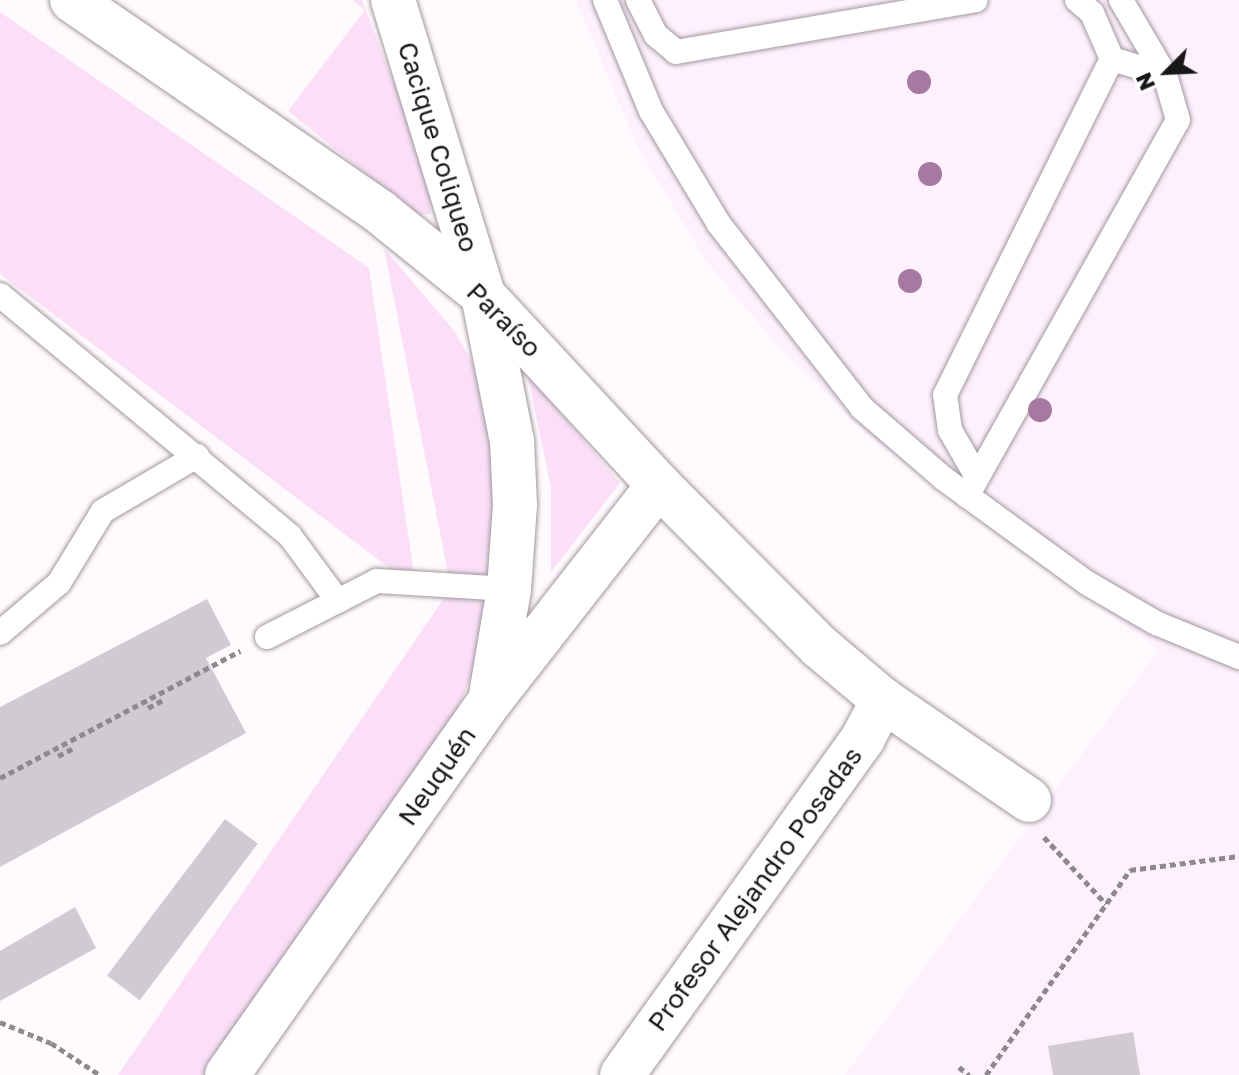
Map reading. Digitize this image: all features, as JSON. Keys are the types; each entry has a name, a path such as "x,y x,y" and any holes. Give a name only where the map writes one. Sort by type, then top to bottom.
{"street":[{"name":"Paraíso","path":"72,0 380,212 483,295 659,485 820,647 883,700 1034,816"},
{"name":"Cacique Coliqueo","path":"393,0 483,295 512,441 515,505 509,589 490,701"},
{"name":"Neuquén","path":"227,1075 490,701 659,485"},
{"name":"Profesor Alejandro Posadas","path":"622,1075 863,738 883,700"}],"lane":[{"path":"605,0 651,111 719,224 862,408 972,487 1087,583 1156,623 1239,657"},
{"path":"638,0 656,35 676,52 976,0"},
{"path":"1077,0 1092,13 1112,59 1165,75"},
{"path":"972,487 1178,120 1165,75 1121,0"},
{"path":"972,487 950,430 945,395 1112,59"},
{"path":"0,295 290,536 338,601"},
{"path":"0,633 59,583 103,511 197,456"},
{"path":"267,637 377,581 509,589"}],"path":[{"path":"0,778 267,637"},
{"path":"148,708 163,700"},
{"path":"58,756 72,749"},
{"path":"1034,816 1106,904"},
{"path":"986,1075 1130,870 1239,856"},
{"path":"0,1022 51,1043 100,1075"},
{"path":"959,1067 969,1075"}],"shaded area":[{"path":"352,0 362,0 433,187 430,214 417,215 288,111 365,10"},
{"path":"576,0 1239,0 1239,1075 845,1075 1159,650 869,436 775,342 707,262 638,148"},
{"path":"0,12 369,268 416,588 0,274"},
{"path":"384,248 455,332 479,374 500,477 486,639 453,721 204,1075 118,1075 451,588"},
{"path":"527,373 620,483 551,572 551,487"}],"building":[{"path":"207,599 231,645 206,658 246,733 0,867 0,707"},
{"path":"225,819 258,844 140,1000 107,976"},
{"path":"75,907 96,948 0,1001 0,951"},
{"path":"1133,1032 1140,1075 1053,1075 1048,1046"}]}
